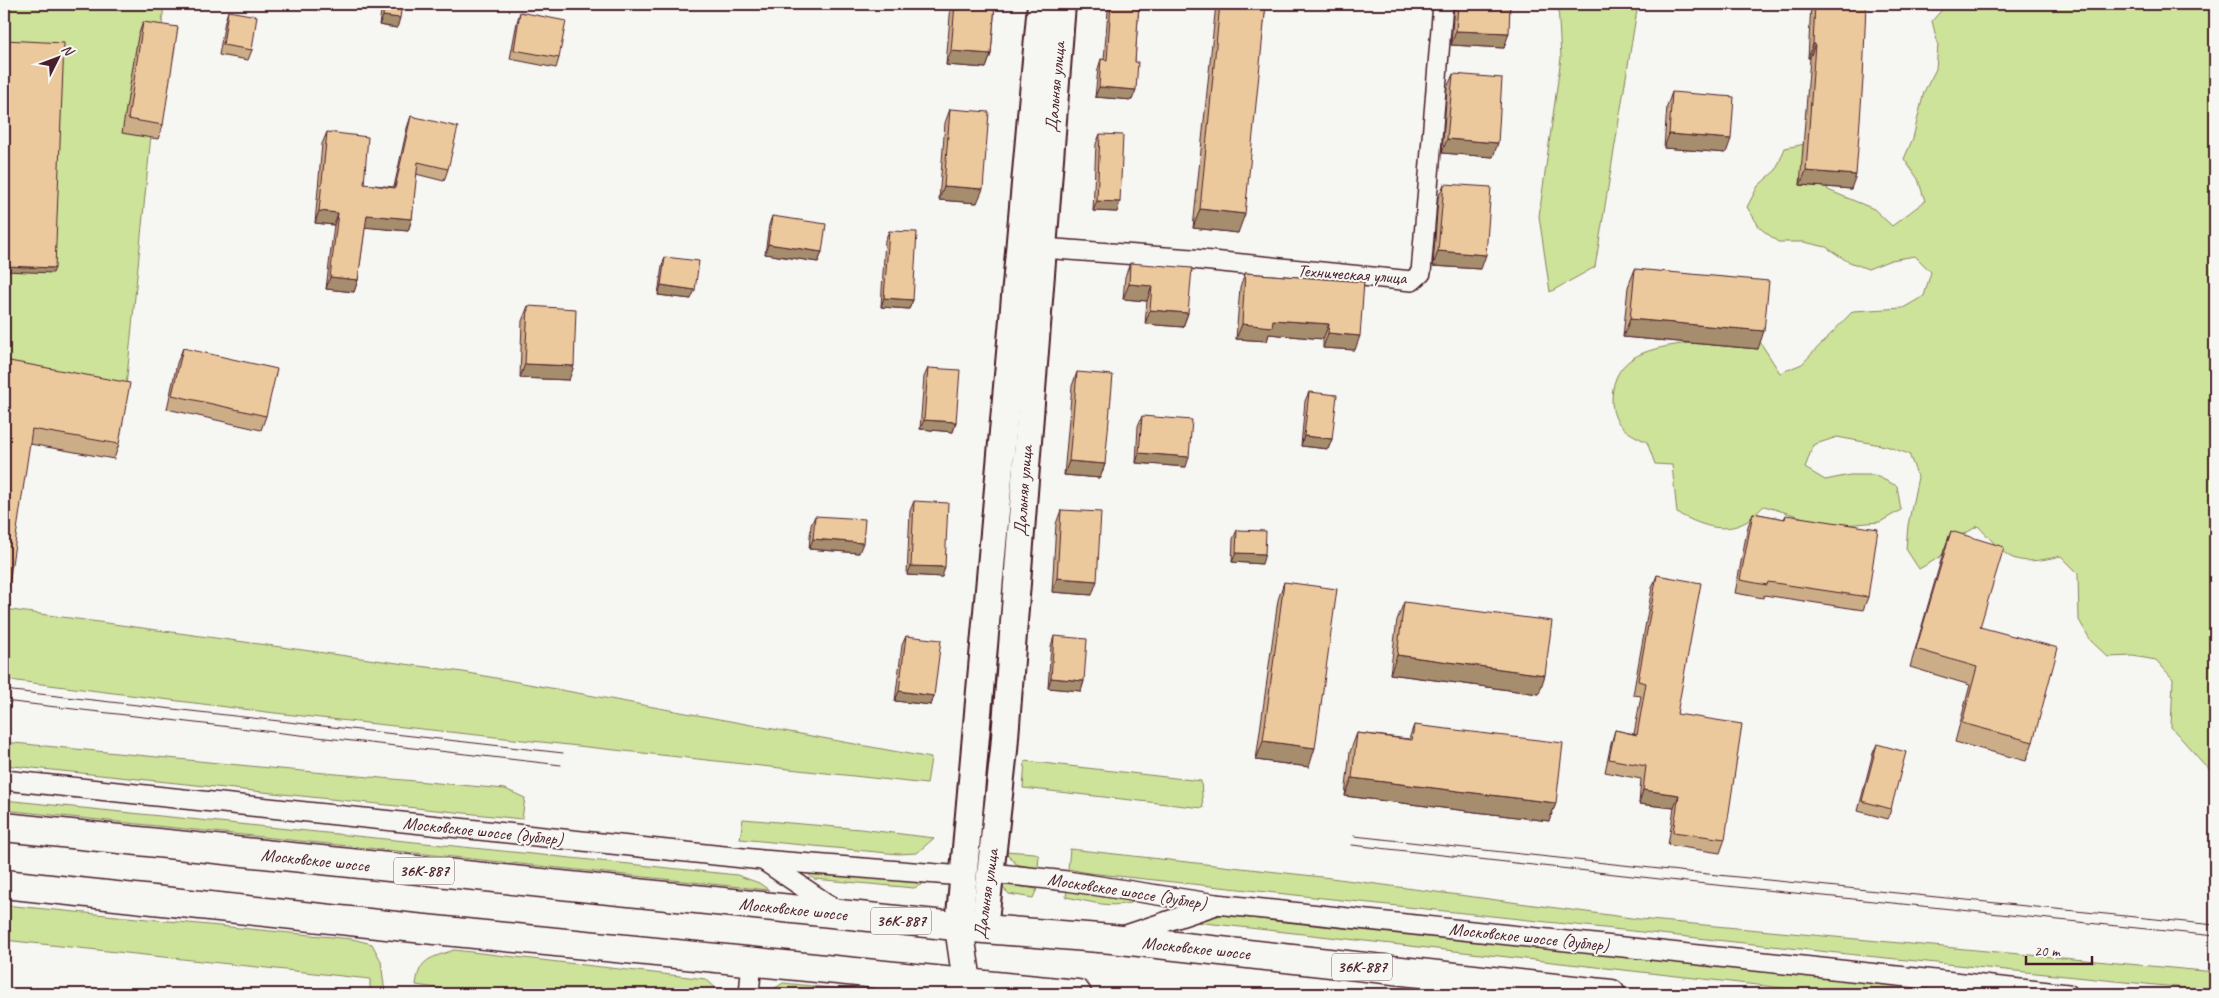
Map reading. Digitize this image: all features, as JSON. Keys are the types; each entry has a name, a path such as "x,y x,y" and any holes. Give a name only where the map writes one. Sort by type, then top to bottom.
{"main road":[{"name":"Дальняя улица","path":"972,928 963,876 1041,4"},
{"name":"Дальняя улица","path":"967,982 972,928 991,873 1004,750 1062,4"},
{"name":"Московское шоссе","path":"4,827 972,928 1112,939 1611,994"},
{"path":"4,884 415,928 1077,994"}],"street":[{"name":"Техническая улица","path":"1042,248 1192,259 1412,281 1421,273 1443,4"},
{"name":"Московское шоссе (дублер)","path":"4,780 762,860 963,876"},
{"path":"762,860 844,915"},
{"name":"Московское шоссе (дублер)","path":"991,873 1067,881 1216,904 2068,994"},
{"path":"1112,939 1216,904"},
{"path":"749,994 752,961"}],"green space":[{"path":"4,4 164,4 125,397 4,362"},
{"path":"1558,4 1638,4 1595,267 1550,292 1539,216 1561,58"},
{"path":"1947,4 2215,4 2215,774 2171,727 2173,679 2156,660 2133,656 2108,657 2091,641 2079,620 2078,573 2061,556 2031,561 2013,558 1999,548 1978,526 1957,538 1940,557 1919,569 1906,549 1908,525 1918,477 1909,454 1886,446 1837,437 1813,445 1805,468 1825,480 1850,475 1874,475 1897,486 1901,510 1880,522 1831,526 1764,506 1746,522 1728,528 1719,528 1702,524 1677,513 1672,465 1655,464 1647,442 1627,431 1615,415 1612,399 1614,384 1619,372 1627,362 1649,351 1753,331 1780,373 1802,364 1853,311 1903,308 1924,296 1931,272 1915,256 1891,260 1868,269 1847,261 1826,247 1804,242 1778,242 1760,228 1747,207 1758,186 1776,170 1785,148 1810,143 1828,190 1874,209 1892,226 1925,201 1918,179 1904,159 1913,138 1924,92 1936,69 1938,45 1932,21"},
{"path":"4,609 463,672 931,758 927,784 275,713 9,680 10,691 4,690"},
{"path":"4,742 505,789 525,798 522,819 4,765"},
{"path":"1025,761 1201,781 1203,808 1023,788"},
{"path":"4,800 737,875 759,883 769,890 4,810"},
{"path":"743,819 860,829 934,838 917,853 898,854 740,839"},
{"path":"1070,849 1331,878 1639,919 2215,972 2215,991 1847,954 1089,873 1068,869"},
{"path":"1005,851 1035,853 1039,856 1038,869 1016,864"},
{"path":"793,862 931,880 914,888 814,879"},
{"path":"998,883 1037,889 1033,898 1009,894"},
{"path":"1067,890 1144,899 1114,905 1096,903 1066,897"},
{"path":"4,905 352,939 372,944 381,961 385,994 370,994 370,979 4,940"},
{"path":"1221,915 1992,994 1837,994 1196,922"},
{"path":"454,950 706,979 722,994 476,994 416,985 423,964 433,957"},
{"path":"783,983 889,994 766,994"}],"building":[{"path":"384,4 402,4 400,18 383,16"},
{"path":"955,4 995,4 991,54 951,51"},
{"path":"1111,4 1139,4 1135,62 1138,62 1136,90 1099,87 1101,59 1107,60"},
{"path":"1220,4 1266,4 1245,214 1200,209"},
{"path":"1458,4 1510,4 1509,33 1456,31"},
{"path":"1815,4 1866,4 1856,175 1806,171 1815,44 1813,44"},
{"path":"228,11 257,16 252,50 223,45"},
{"path":"520,12 566,21 559,58 514,50"},
{"path":"143,22 178,27 163,125 128,119"},
{"path":"4,40 64,43 55,268 4,266"},
{"path":"1453,74 1502,78 1498,143 1447,139"},
{"path":"1672,92 1734,97 1731,139 1669,134"},
{"path":"950,109 989,112 983,189 944,186"},
{"path":"411,116 458,127 448,169 418,162 412,219 367,215 358,280 330,277 338,213 319,211 327,132 368,137 364,184 395,188"},
{"path":"1100,134 1123,135 1120,202 1097,201"},
{"path":"1444,184 1491,187 1486,255 1438,251"},
{"path":"772,216 826,224 822,252 768,244"},
{"path":"889,231 917,232 913,300 884,298"},
{"path":"665,257 699,261 695,290 661,285"},
{"path":"1130,263 1192,268 1188,313 1150,310 1152,286 1129,284"},
{"path":"1635,269 1769,281 1764,331 1630,319"},
{"path":"1245,273 1364,282 1360,336 1328,333 1329,324 1273,320 1272,327 1242,324"},
{"path":"528,306 576,309 574,366 525,364"},
{"path":"183,348 277,369 266,416 172,395"},
{"path":"4,360 130,383 119,444 32,429 4,618"},
{"path":"928,368 960,370 956,422 924,420"},
{"path":"1077,372 1113,375 1105,464 1069,461"},
{"path":"1309,392 1337,395 1332,439 1304,436"},
{"path":"1142,416 1192,420 1189,457 1139,453"},
{"path":"914,501 948,503 945,567 911,566"},
{"path":"1061,510 1101,512 1097,581 1057,578"},
{"path":"1753,513 1785,519 1786,515 1878,529 1868,597 1768,582 1767,585 1740,580"},
{"path":"815,516 865,519 863,543 813,539"},
{"path":"1237,530 1266,531 1265,554 1236,553"},
{"path":"1951,531 2004,547 1980,627 2058,648 2033,742 1962,723 1977,667 1916,649"},
{"path":"1657,575 1701,583 1677,714 1742,724 1725,839 1673,832 1679,795 1643,790 1646,766 1609,759 1615,730 1637,735 1646,683 1638,681"},
{"path":"1284,582 1337,589 1315,748 1263,741"},
{"path":"1404,602 1552,621 1545,675 1397,655"},
{"path":"906,636 941,640 934,696 899,691"},
{"path":"1054,636 1087,639 1084,681 1051,678"},
{"path":"1414,725 1563,743 1556,803 1352,778 1357,733 1412,740"},
{"path":"1877,744 1906,752 1891,809 1862,801"}],"tram line":[{"path":"4,690 563,753"},
{"path":"4,701 561,765"},
{"path":"1354,836 2215,925"},
{"path":"1352,845 1687,882 2215,936"}]}
